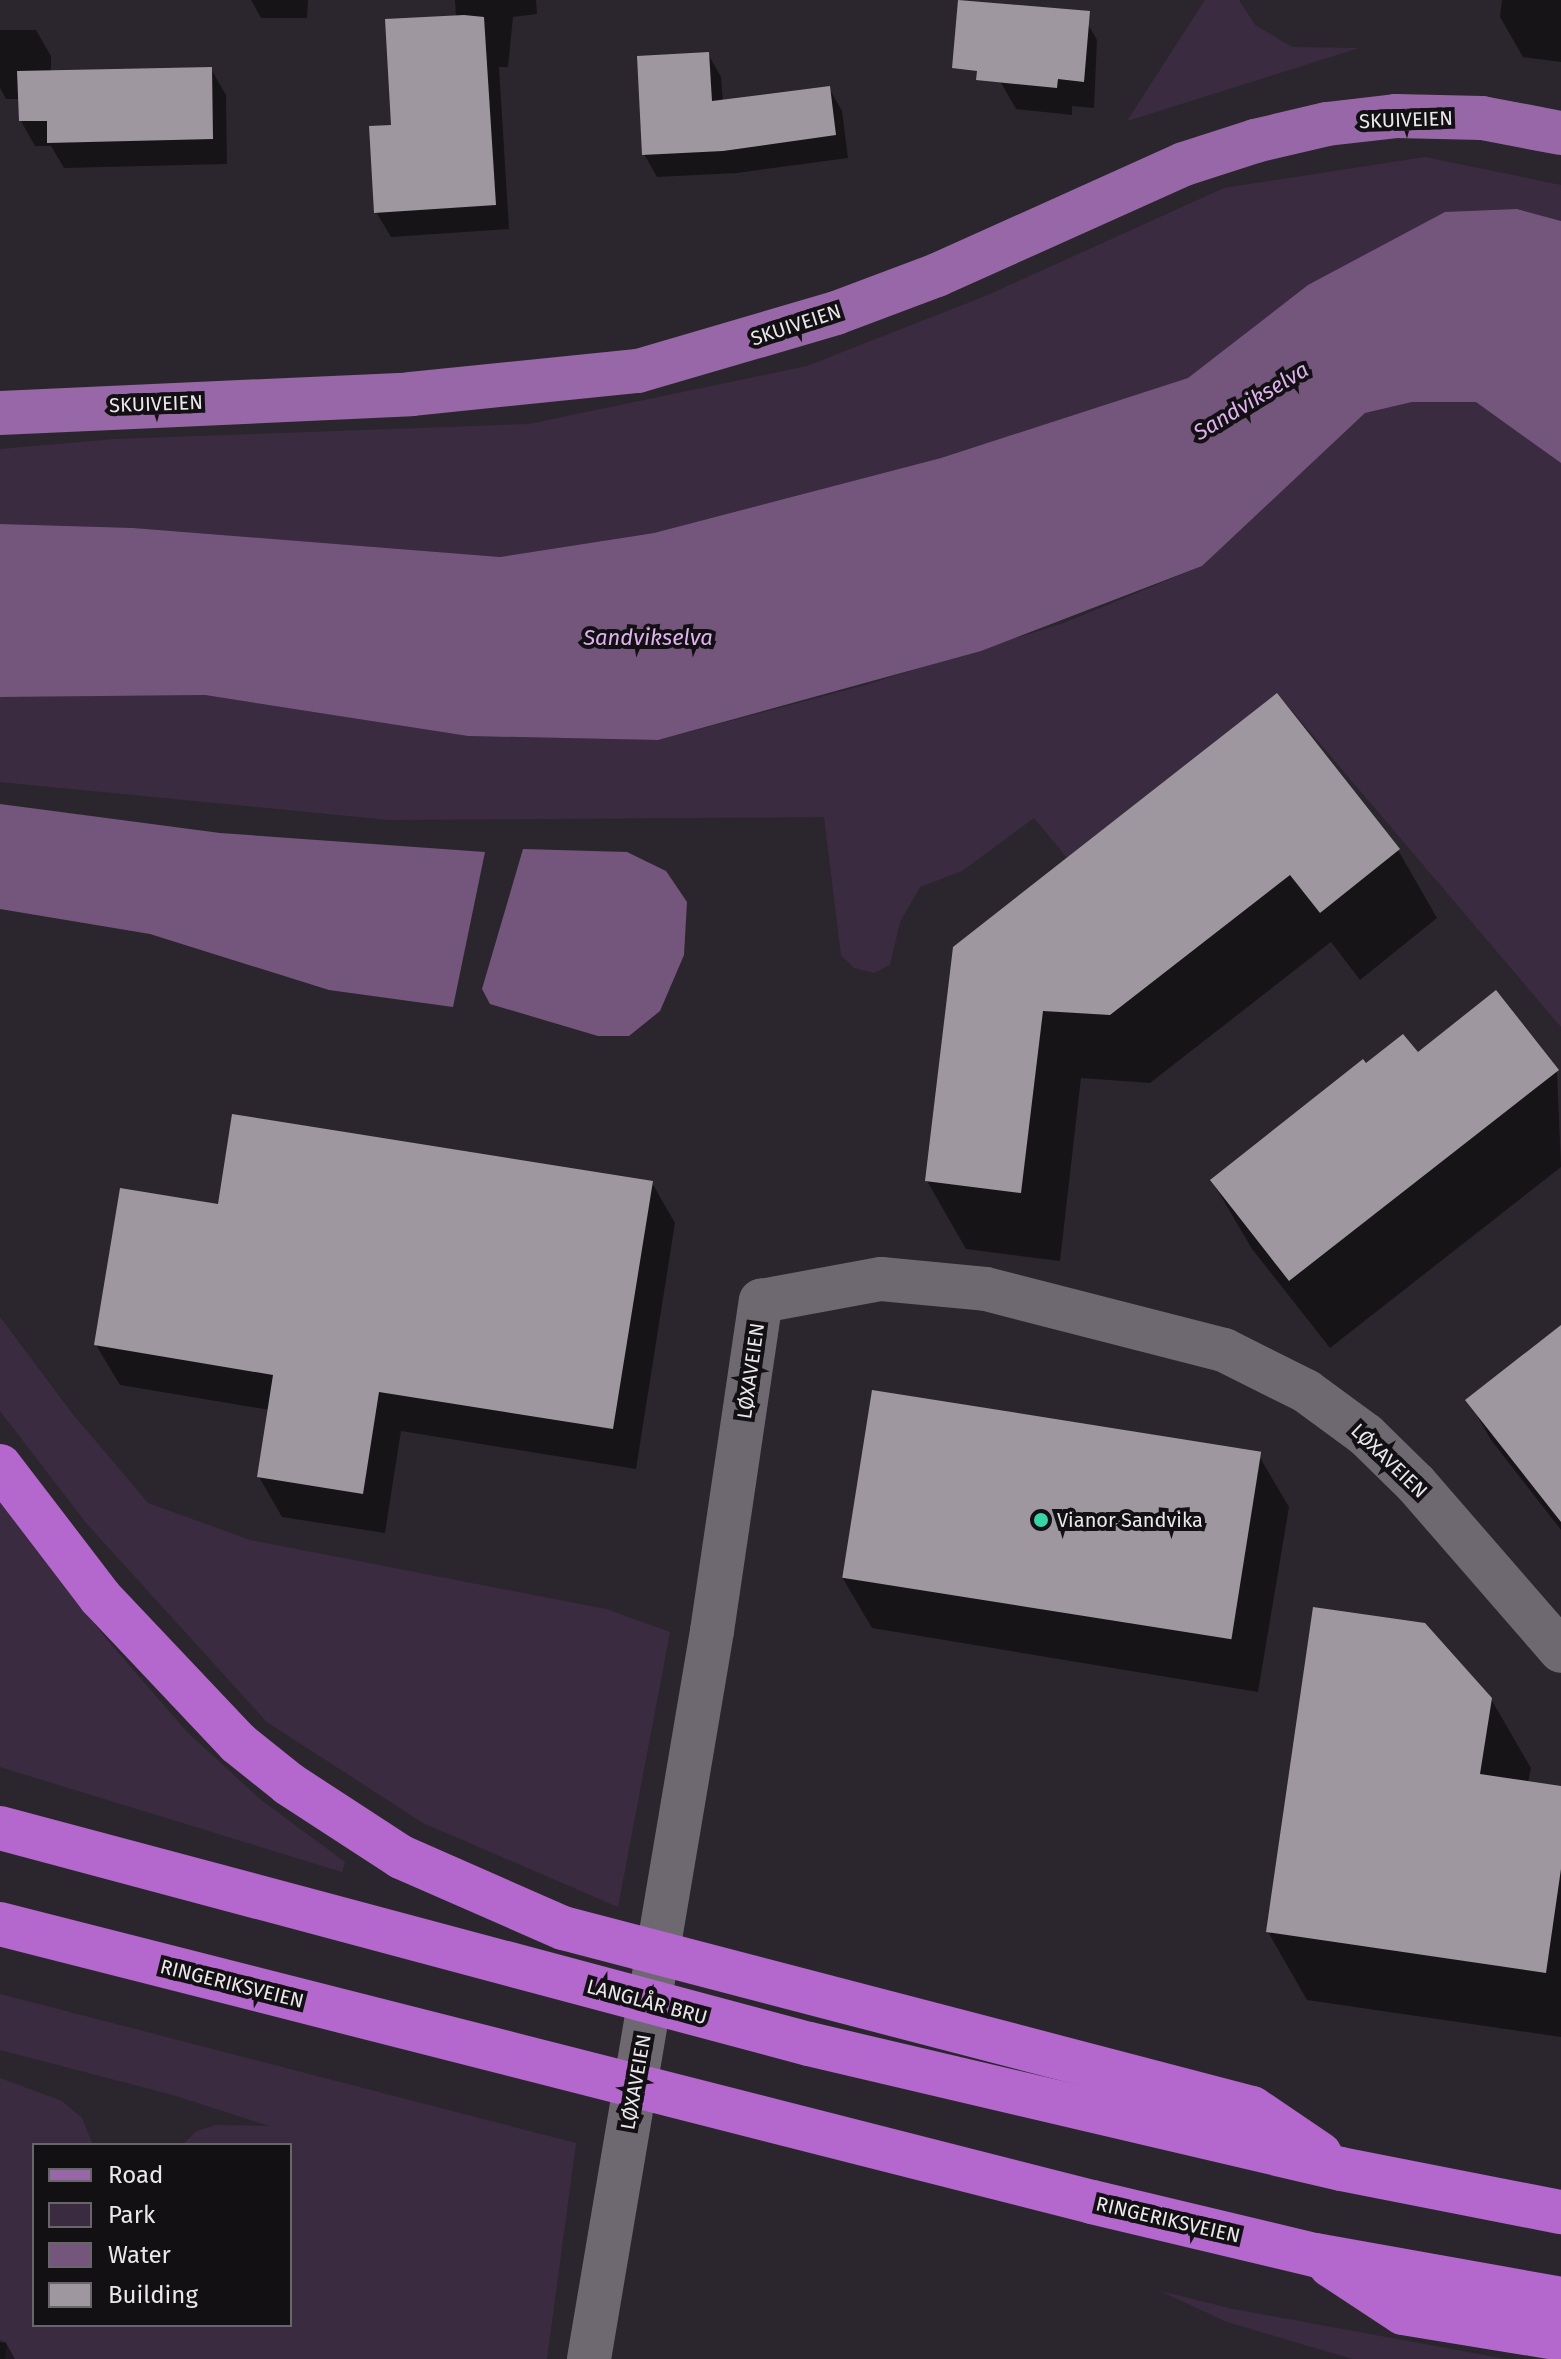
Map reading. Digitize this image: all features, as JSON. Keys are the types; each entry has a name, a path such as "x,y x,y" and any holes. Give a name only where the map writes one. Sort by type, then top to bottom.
{"highway":[{"path":"0,1466 100,1597 238,1743 342,1822 401,1857 497,1903 563,1928 810,1996 1252,2108 1341,2169 1561,2212"},
{"name":"LANGLÅR BRU","path":"0,1828 809,2044 1341,2169"},
{"name":"RINGERIKSVEIEN","path":"0,1924 778,2123 1315,2255 1561,2299"},
{"path":"1315,2255 1403,2313 1561,2339"}],"main road":[{"name":"SKUIVEIEN","path":"0,413 411,394 638,371 836,313 937,275 1184,164 1255,141 1327,124 1396,116 1482,118 1561,133"}],"street":[{"name":"LØXAVEIEN","path":"589,2359 712,1631 761,1301 881,1279 986,1289 1224,1350 1306,1391 1366,1435 1416,1484 1561,1651"}],"green space":[{"path":"1205,0 1239,0 1255,25 1292,47 1359,48 1127,121"},
{"path":"1425,157 1561,185 1561,221 1517,209 1240,339 1188,378 941,458 654,533 500,557 133,528 0,524 0,449 115,439 529,424 807,366 988,295 1224,188"},
{"path":"1412,402 1477,402 1561,463 1561,1027 1277,693 1069,860 1034,818 962,871 920,887 900,922 890,965 874,973 854,968 841,955 824,817 390,820 0,782 0,697 205,695 468,736 658,740 862,686 1064,623 1202,566 1365,413"},
{"path":"0,1317 71,1412 148,1503 250,1540 606,1609 670,1632 618,1907 423,1823 267,1722 87,1524 0,1411"},
{"path":"0,1496 103,1635 187,1732 261,1800 345,1862 342,1872 0,1767"},
{"path":"0,1994 576,2143 547,2359 5,2359 7,2342 0,2340 0,2078 62,2101 82,2118 92,2143 32,2143 32,2327 292,2327 292,2143 184,2143 197,2131 216,2125 269,2126 173,2095 0,2050"},
{"path":"1160,2291 1233,2309 1506,2359 1353,2359 1227,2322"}],"water":[{"name":"Sandvikselva","path":"1517,209 1561,221 1561,463 1476,402 1412,402 1365,413 1202,566 981,651 658,740 468,736 205,695 0,697 0,524 133,528 500,557 654,533 941,458 1188,378 1308,285 1445,212"},
{"path":"0,804 220,833 485,852 453,1007 329,990 150,934 0,909"},
{"path":"523,849 627,852 666,871 687,902 684,955 660,1011 629,1036 598,1036 490,1004 482,989"}],"building":[{"path":"958,0 1090,11 1084,82 1058,79 1057,88 976,80 977,71 952,68"},
{"path":"464,15 484,17 496,205 374,213 369,126 391,125 385,19"},
{"path":"709,52 712,101 830,86 836,135 723,151 642,155 637,56"},
{"path":"212,67 213,139 47,143 47,121 19,121 17,71"},
{"path":"1277,693 1400,849 1320,913 1290,875 1110,1015 1043,1011 1021,1193 925,1181 953,947"},
{"path":"1496,990 1559,1070 1289,1281 1210,1180 1363,1059 1366,1063 1403,1034 1418,1052"},
{"path":"232,1114 653,1181 613,1429 379,1392 363,1494 257,1477 273,1375 94,1345 120,1188 218,1204"},
{"path":"1561,1325 1561,1522 1465,1400"},
{"path":"872,1390 1261,1452 1231,1639 842,1578"},
{"path":"1313,1607 1425,1623 1492,1698 1480,1774 1561,1786 1561,1869 1546,1973 1266,1932"}],"place":[{"name":"Vianor Sandvika","path":"1041,1520"}]}
